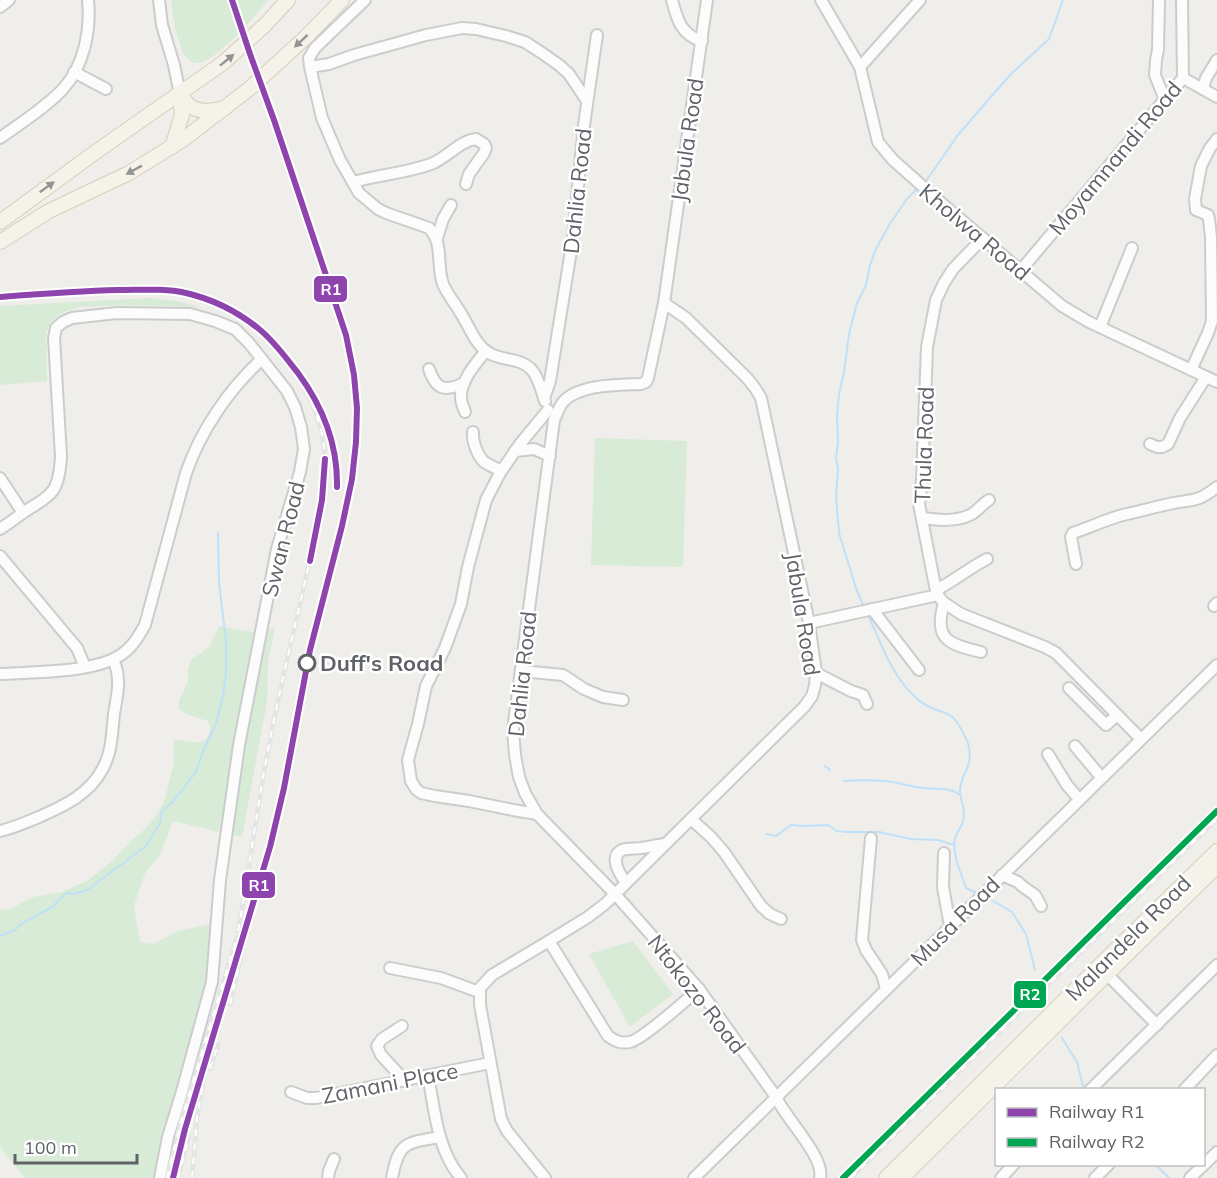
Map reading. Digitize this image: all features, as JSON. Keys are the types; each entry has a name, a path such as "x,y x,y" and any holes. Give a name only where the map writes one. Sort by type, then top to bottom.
{"main road":[{"path":"0,222 97,151 208,75 238,51 288,0"},
{"path":"0,242 49,211 129,173 172,147 227,107 276,65 342,0"},
{"path":"180,94 190,107 200,110 227,107"},
{"path":"172,147 182,115 180,94"},
{"name":"Malandela Road","path":"902,1178 1217,851"},
{"name":"Malandela Road","path":"886,1178 1103,970 1217,866"}],"street":[{"path":"0,7 9,0"},
{"path":"0,138 55,96 74,72 80,62 86,41 88,0"},
{"path":"159,0 162,25 180,94"},
{"path":"365,0 315,48 309,63 322,118 340,160 359,194 378,209 429,228 439,244 438,262 445,288 476,339 489,354 513,360 531,369 544,398"},
{"path":"672,0 671,17 692,38 702,41"},
{"name":"Jabula Road","path":"479,992 492,975 588,917 605,904 804,707 812,696 815,685 816,674 808,623 761,398 747,378 686,318 664,303 707,0"},
{"name":"Kholwa Road","path":"821,0 860,66 878,142 909,176 1062,306 1100,327 1217,382"},
{"path":"860,66 920,0"},
{"path":"1159,0 1155,75 1165,100"},
{"name":"Moyamnandi Road","path":"1021,270 1183,78 1182,0"},
{"path":"309,63 328,64 426,35 462,28 476,29 525,42 542,53 568,74 587,101"},
{"name":"Dahlia Road","path":"597,35 584,125 573,238 550,381 544,398 551,415 550,456 513,730 515,755 522,785 537,814 615,894"},
{"path":"1203,89 1206,78 1217,60"},
{"path":"74,72 106,89"},
{"path":"1183,78 1217,97"},
{"path":"353,182 431,164 470,140 476,139 486,148 469,174 466,184"},
{"path":"1191,370 1212,321 1209,219 1208,215 1196,210 1195,199 1204,159 1217,139"},
{"path":"437,238 443,219 451,205"},
{"name":"Thula Road","path":"981,652 950,643 939,624 939,596 919,504 927,347 936,300 953,269 983,238"},
{"path":"1100,327 1132,248"},
{"path":"537,814 428,795 416,789 411,781 408,760 426,686 445,648 461,604 468,567 486,500 501,471 515,451 565,400 579,393 604,386 646,382 664,303"},
{"name":"Swan Road","path":"23,513 48,498 58,482 61,456 54,338 56,328 63,321 117,313 190,314 215,321 235,329 287,391 295,407 304,449 300,472 277,549 239,745 220,880 212,982 168,1137 160,1178"},
{"path":"465,412 461,396 464,383 486,351"},
{"path":"0,674 49,672 100,664 113,660 125,652 136,640 145,625 193,452 234,387 262,359"},
{"path":"429,369 436,385 448,388 464,383"},
{"path":"1150,444 1162,447 1168,444 1180,418 1206,376"},
{"path":"473,432 473,441 481,458 501,471"},
{"path":"515,451 534,449 550,456"},
{"path":"0,478 23,513 0,529"},
{"path":"1077,564 1071,537 1073,533 1130,513 1193,501 1204,497 1217,487"},
{"path":"922,518 946,520 966,516 975,512 979,506 989,500"},
{"path":"0,556 77,648 85,667"},
{"path":"808,623 939,596 949,584 987,559"},
{"path":"939,596 961,614 1056,653 1140,738"},
{"path":"872,609 919,670"},
{"path":"0,831 65,806 84,792 104,768 109,754 119,682 117,667 113,660"},
{"name":"Musa Road","path":"694,1178 1217,664"},
{"path":"521,671 562,675 584,689 603,697 623,700"},
{"path":"816,674 863,695 867,704"},
{"path":"1069,688 1106,725 1117,714"},
{"path":"1075,746 1101,777"},
{"path":"1048,754 1067,785 1079,799"},
{"path":"691,819 724,852 761,906 770,914 781,919"},
{"path":"871,838 862,940 882,974 886,989"},
{"path":"626,883 618,873 616,861 620,851 666,844"},
{"path":"944,853 943,887 950,926"},
{"path":"1002,875 1018,882 1035,895 1041,906"},
{"name":"Ntokozo Road","path":"615,894 699,989 807,1143 821,1173 820,1178"},
{"path":"549,941 608,1036 622,1043 633,1042 646,1033 699,989"},
{"path":"1094,1088 1217,965"},
{"path":"390,968 441,978 479,992 501,1119 507,1131 545,1178"},
{"path":"1103,970 1157,1025"},
{"path":"402,1026 382,1039 377,1046 381,1055 405,1081"},
{"path":"1185,1088 1217,1055"},
{"name":"Zamani Place","path":"291,1092 307,1098 316,1098 490,1063"},
{"path":"428,1076 440,1137 447,1159 461,1178"},
{"path":"392,1178 397,1158 403,1147 413,1142 440,1137"},
{"path":"1205,1164 1217,1152"},
{"path":"328,1178 334,1159"},
{"path":"1001,1178 1012,1166"},
{"path":"1095,1178 1107,1166"},
{"path":"1190,1178 1202,1166"}],"green space":[{"path":"171,0 268,0 228,44 210,58 193,63 183,54 175,29"},
{"path":"149,298 201,307 131,305 78,307 60,314 51,322 46,332 47,381 0,385 0,306"},
{"path":"595,438 687,441 683,567 591,565"},
{"path":"219,626 252,632 275,628 268,662 267,702 242,837 173,821 160,855 145,873 134,906 140,942 154,944 177,931 223,922 160,1146 155,1178 25,1178 0,1147 0,910 10,909 33,897 62,892 87,881 111,862 154,819 164,802 174,762 174,740 202,742 210,732 208,721 188,715 179,709 179,701 188,681 191,660 209,647"},
{"path":"633,941 673,994 630,1027 589,954"}],"waterway":[{"path":"926,181 958,135 996,91 1049,39 1063,0"},
{"path":"863,605 839,533 836,497 839,394 849,334 875,251 889,225 916,190"},
{"path":"0,936 15,930 21,924 52,907 66,893 74,894 87,890 146,846 160,823 162,811 172,803 196,772 216,723 226,673 226,641 219,582 218,532"},
{"path":"869,617 888,659 906,688 923,703 954,718 968,744 969,761 960,791 964,819 954,845 957,864 966,888 975,892"},
{"path":"825,766 830,770"},
{"path":"844,781 895,782 918,787 946,789 959,794"},
{"path":"766,834 776,836 791,825 828,825 837,831 879,832 911,839 938,840 954,845"},
{"path":"988,898 1012,912 1026,934 1035,970"},
{"path":"1062,1038 1077,1062 1084,1088"},
{"path":"1157,1166 1169,1178"}],"railway":[{"path":"230,1004 244,937 284,788 310,650 352,479 356,442 357,408 354,375 346,335 274,119"},
{"path":"238,931 269,746 324,487 325,460 321,431 306,392 284,356"},
{"path":"851,1178 1217,819"},
{"path":"167,1178 181,1121 237,937"},
{"path":"219,1016 226,990"},
{"path":"210,1069 218,1045"},
{"path":"192,1178 197,1118 208,1057"},
{"path":"178,1178 189,1137"}],"rail line":[{"name":"R1","path":"173,1178 185,1129 270,847 284,788 310,650 352,479 356,442 357,408 354,375 346,335 232,0"},
{"name":"R1","path":"0,297 118,290 178,291 234,312 259,329 275,344 315,399 332,441 337,487"},
{"name":"R1","path":"310,561 322,500 325,459"},
{"name":"R2","path":"843,1178 1217,811"}],"place":[{"name":"Duff's Road","path":"307,663"}]}
